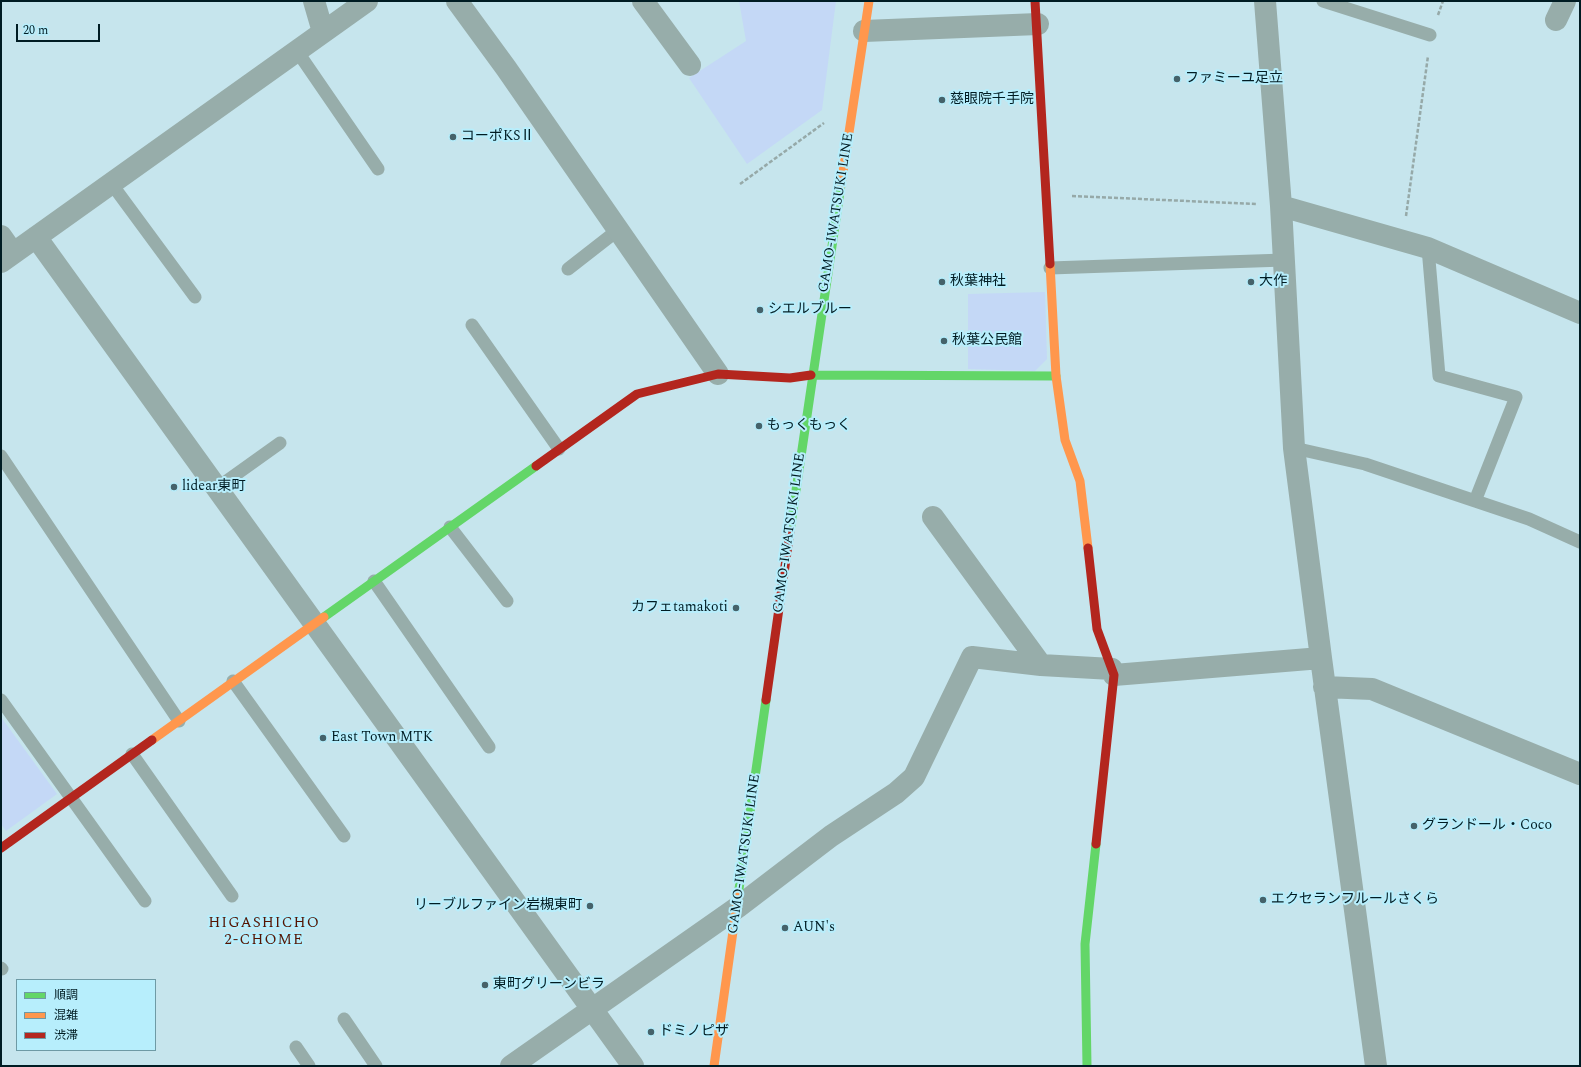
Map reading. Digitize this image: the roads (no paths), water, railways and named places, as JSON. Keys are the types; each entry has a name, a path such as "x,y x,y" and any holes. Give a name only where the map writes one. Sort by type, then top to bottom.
{"street":[{"path":"314,1 323,32"},
{"path":"5,250 36,236 367,1"},
{"path":"457,1 506,68 718,374"},
{"path":"643,1 690,65"},
{"name":"GAMO-IWATSUKI LINE","path":"714,1066 738,907 812,375 869,1"},
{"path":"1035,1 1038,24 1056,376 1065,440 1080,481 1097,629 1113,672 1085,944 1087,1066"},
{"path":"1265,1 1281,206 1294,448 1320,658 1376,1066"},
{"path":"864,31 1038,24"},
{"path":"1281,206 1428,248 1580,313"},
{"path":"36,236 633,1066"},
{"path":"2,845 71,798 637,394 718,374 790,378 812,375 1056,376"},
{"path":"933,517 1041,664"},
{"path":"511,1066 738,907 831,836 896,793 914,777 972,657 1113,672 1320,658"},
{"path":"1324,687 1372,689 1580,774"}],"lane":[{"path":"1323,1 1430,35"},
{"path":"297,50 378,169"},
{"path":"111,183 195,297"},
{"path":"568,269 618,230"},
{"path":"1428,248 1439,376 1516,397 1475,501"},
{"path":"1050,268 1284,260"},
{"path":"472,325 560,449"},
{"path":"217,488 280,443"},
{"path":"1294,448 1365,464 1529,519 1580,542"},
{"path":"1,456 179,721"},
{"path":"450,527 507,600"},
{"path":"374,581 489,747"},
{"path":"233,681 344,836"},
{"path":"1,700 145,901"},
{"path":"132,754 232,896"},
{"path":"344,1019 376,1066"},
{"path":"296,1047 308,1066"}],"place":[{"name":"ファミーユ足立","path":"1177,79"},
{"name":"慈眼院千手院","path":"942,100"},
{"name":"コーポKSⅡ","path":"453,137"},
{"name":"秋葉神社","path":"942,282"},
{"name":"大作","path":"1251,282"},
{"name":"シエルブルー","path":"760,310"},
{"name":"秋葉公民館","path":"944,341"},
{"name":"もっくもっく","path":"759,426"},
{"name":"lidear東町","path":"174,487"},
{"name":"カフェtamakoti","path":"736,608"},
{"name":"East Town MTK","path":"323,738"},
{"name":"グランドール・Coco","path":"1414,826"},
{"name":"エクセランフルールさくら","path":"1263,900"},
{"name":"リーブルファイン岩槻東町","path":"590,906"},
{"name":"AUN's","path":"785,928"},
{"name":"東町グリーンビラ","path":"485,985"},
{"name":"ドミノピザ","path":"651,1032"}],"district":[{"name":"HIGASHICHO 2-CHOME","path":"264,932"}]}
